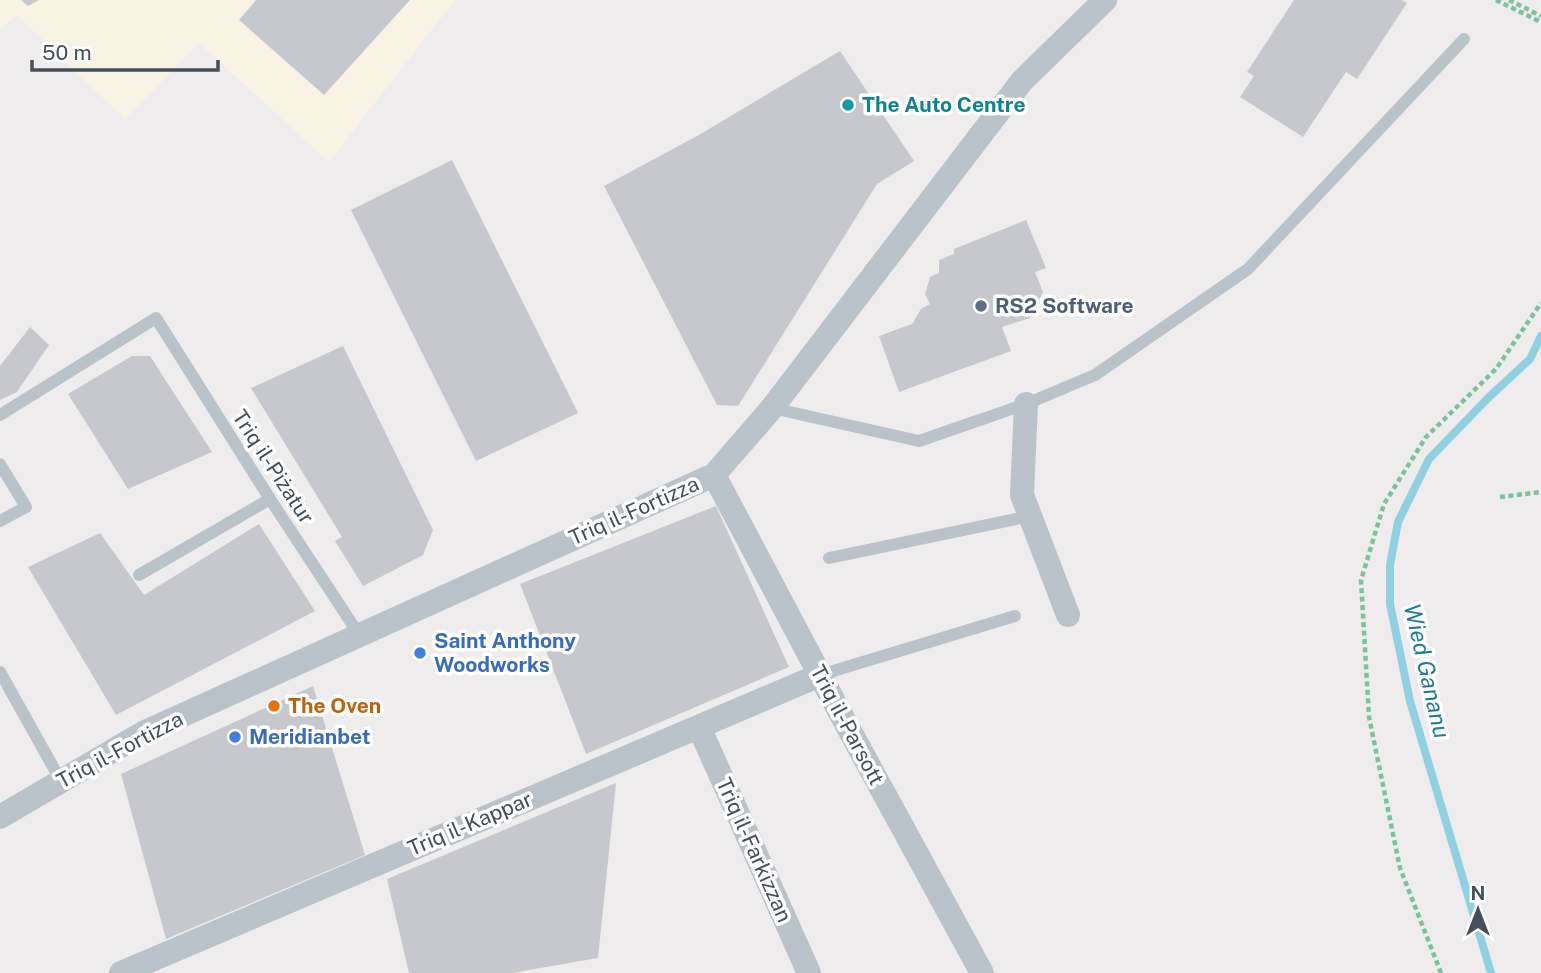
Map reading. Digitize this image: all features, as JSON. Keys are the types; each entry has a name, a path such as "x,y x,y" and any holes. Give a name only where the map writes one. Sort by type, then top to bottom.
{"street":[{"name":"Triq il-Fortizza","path":"0,817 143,733 715,475 772,408 1022,81 1105,0"},
{"path":"1026,404 1022,495 1068,615"},
{"name":"Triq il-Parsott","path":"715,475 982,973"},
{"name":"Triq il-Kappar","path":"121,973 820,675"},
{"name":"Triq il-Farkizzan","path":"699,727 809,973"}],"lane":[{"path":"772,408 919,440 1026,404 1095,375 1248,269 1464,39"},
{"name":"Triq il-Piżatur","path":"0,415 156,318 360,636"},
{"path":"0,464 26,507 0,521"},
{"path":"139,575 270,499"},
{"path":"829,558 1030,516"},
{"path":"820,675 1015,616"},
{"path":"0,672 61,781"}],"path":[{"path":"1496,0 1541,22"},
{"path":"1509,0 1541,16"},
{"path":"1441,973 1400,868 1369,718 1361,580 1384,504 1426,437 1496,369 1541,303"},
{"path":"1500,497 1541,492"}],"shaded area":[{"path":"0,0 455,0 329,162 199,43 125,119 17,15 0,29"}],"building":[{"path":"21,0 39,0 28,6"},
{"path":"256,0 410,0 324,95 239,20"},
{"path":"1294,0 1402,0 1407,3 1357,79 1346,72 1303,137 1240,97 1254,76 1247,72"},
{"path":"840,51 914,161 877,184 738,406 717,405 604,186 697,136"},
{"path":"452,160 578,413 476,461 351,210"},
{"name":"RS2 Software","path":"1026,220 1046,268 1035,272 1043,292 1030,318 1002,327 1011,351 899,392 879,336 912,324 921,309 930,304 925,294 930,277 939,273 939,260 954,254 954,249"},
{"path":"30,327 49,345 17,392 0,400 0,366"},
{"path":"343,346 433,530 423,555 363,586 335,541 342,537 251,388"},
{"path":"132,356 150,356 212,452 128,489 68,394"},
{"path":"716,506 789,667 586,754 520,584"},
{"path":"259,524 315,611 116,715 28,567 100,533 144,595"},
{"path":"313,686 365,855 166,939 121,774"},
{"path":"616,783 598,958 512,973 409,973 387,879"}],"waterway":[{"name":"Wied Gananu","path":"1491,973 1410,701 1390,604 1390,565 1398,522 1429,459 1530,359 1541,336"}],"place":[{"name":"The Auto Centre","path":"848,105"},
{"name":"RS2 Software","path":"981,306"},
{"name":"Saint Anthony Woodworks","path":"420,653"},
{"name":"The Oven","path":"274,706"},
{"name":"Meridianbet","path":"235,737"}]}
